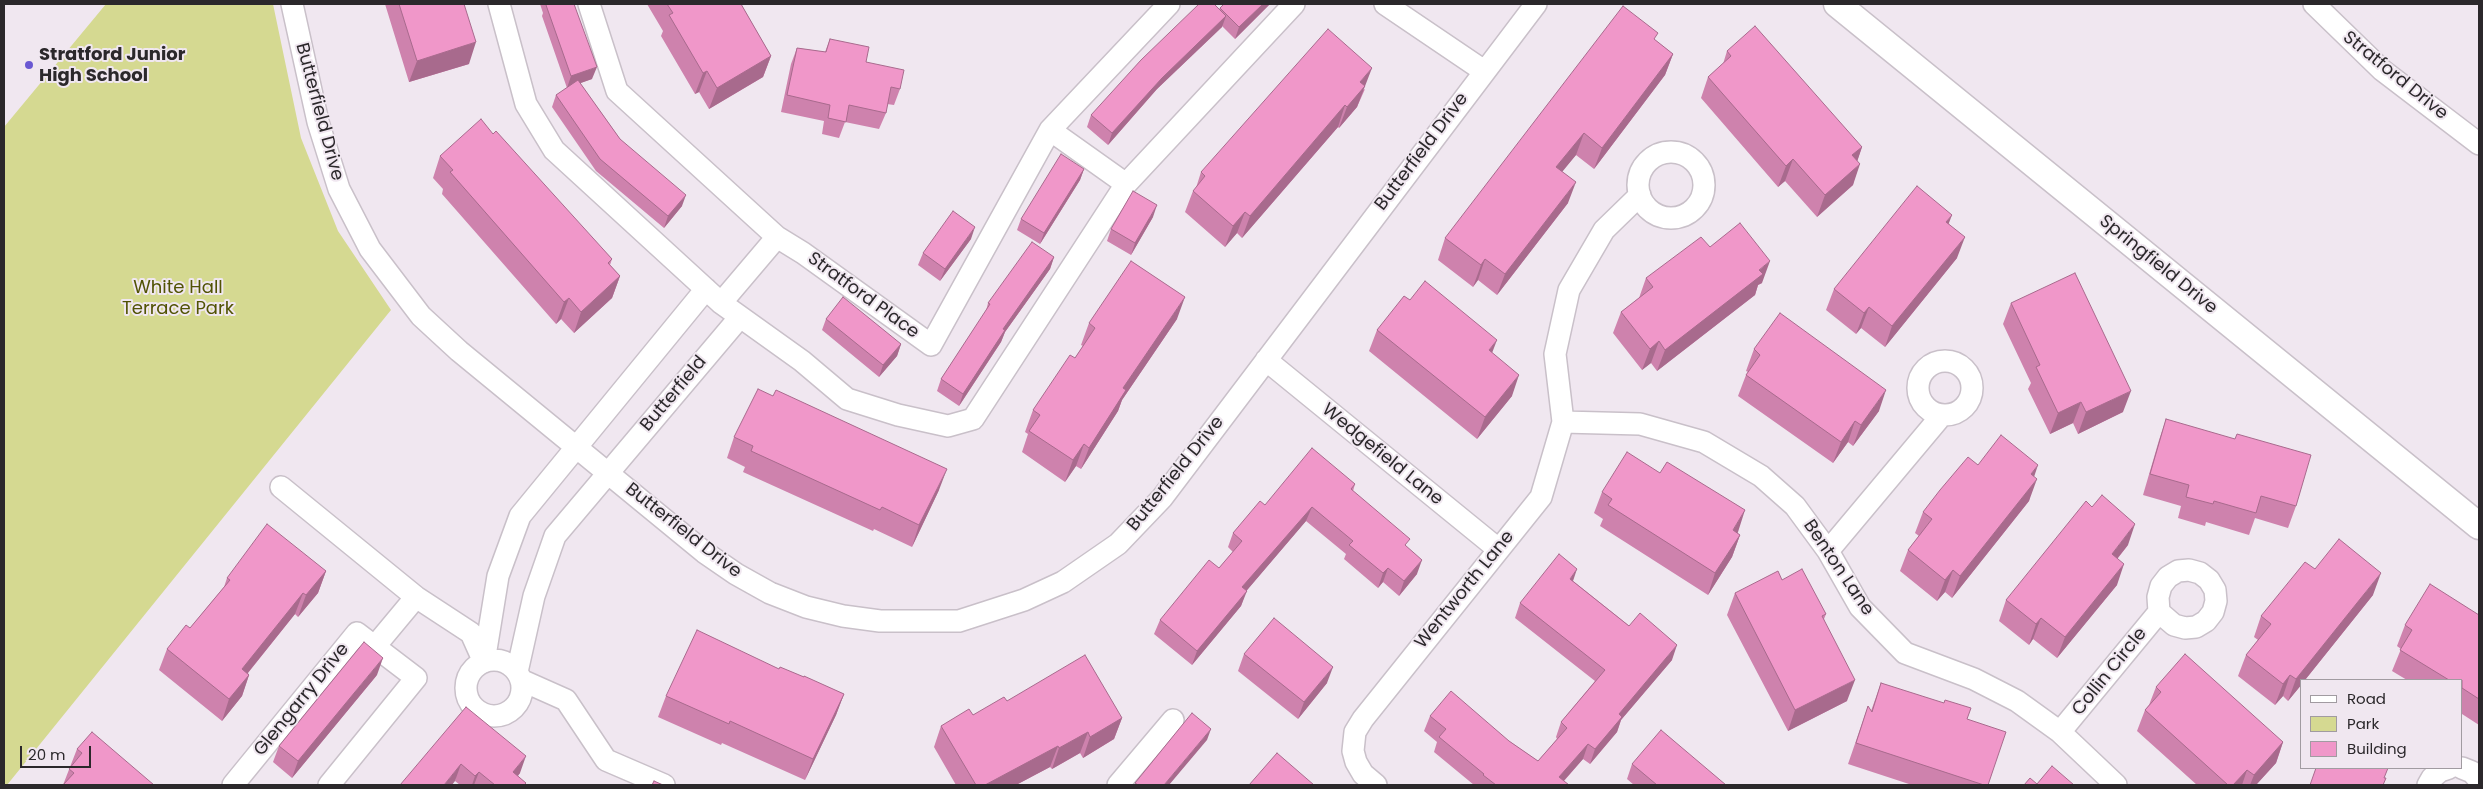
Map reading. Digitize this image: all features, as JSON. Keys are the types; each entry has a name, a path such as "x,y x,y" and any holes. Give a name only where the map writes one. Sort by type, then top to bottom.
{"street":[{"name":"Butterfield Drive","path":"292,4 318,122 339,189 370,250 421,316 459,351 704,552 736,574 770,593 806,607 843,616 880,621 959,622 1024,600 1063,582 1118,544 1162,498 1484,70 1536,4"},
{"path":"499,4 526,104 554,150 714,296 802,361 848,399 898,415 948,426 973,419 1126,184 1294,4"},
{"name":"Stratford Place","path":"589,4 617,92 777,237 803,253 931,345 1050,130 1169,4"},
{"path":"1385,4 1484,70"},
{"name":"Springfield Drive","path":"1837,4 2479,526"},
{"name":"Stratford Drive","path":"2314,4 2382,70 2479,144"},
{"path":"1050,130 1126,184"},
{"path":"1563,422 1556,354 1569,290 1604,230 1640,195"},
{"path":"484,662 498,576 520,516 577,447 714,296 777,237"},
{"name":"Butterfield","path":"608,472 740,316"},
{"name":"Wedgefield Lane","path":"1266,360 1498,549"},
{"path":"1828,551 1942,415"},
{"name":"Wentworth Lane","path":"1376,785 1361,771 1353,750 1355,732 1362,720 1541,497 1563,422"},
{"name":"Benton Lane","path":"1563,422 1640,424 1704,442 1761,476 1795,506 1828,551 1860,607 1905,652 1974,679 2017,701 2060,732 2116,785"},
{"path":"608,472 556,536 534,596 519,676 523,689 516,706 501,716 482,714 470,701 466,692 470,674 484,662 502,661 519,676 566,700 606,760 664,785"},
{"path":"281,487 416,597 471,633 484,662"},
{"name":"Glengarry Drive","path":"376,645 416,597"},
{"name":"Collin Circle","path":"2060,732 2159,612"},
{"name":"Glengarry Drive","path":"233,785 357,633 376,645 416,678 329,785"},
{"path":"1118,785 1173,720"},
{"path":"2463,768 2472,772 2479,780"},
{"path":"2428,785 2436,775 2447,769"}],"green space":[{"name":"White Hall Terrace Park","path":"106,4 273,4 301,138 338,231 391,310 7,785 4,785 4,127"}],"building":[{"path":"399,4 464,4 476,42 417,61"},
{"path":"574,4 597,67 571,76 546,5"},
{"path":"667,4 741,4 771,56 717,88 707,71 703,73 669,15 673,13"},
{"path":"1199,4 1214,4 1226,16 1162,78 1112,133 1091,115 1141,60"},
{"path":"1224,4 1263,4 1239,27 1220,8"},
{"path":"1623,6 1658,33 1654,39 1673,54 1602,148 1584,133 1556,167 1576,182 1505,274 1485,259 1481,265 1445,238"},
{"path":"1755,26 1862,147 1852,155 1860,164 1825,195 1793,159 1786,166 1708,77 1731,56 1727,51"},
{"path":"1328,29 1372,68 1360,82 1365,86 1347,107 1345,105 1250,216 1245,212 1233,226 1193,191 1205,176 1201,172"},
{"path":"830,39 869,47 866,62 904,70 900,89 891,87 886,113 849,105 846,122 828,118 830,105 787,95 797,48 826,52"},
{"path":"578,80 620,139 686,195 668,216 600,159 556,95"},
{"path":"481,119 493,134 496,131 612,259 608,263 620,276 581,312 569,298 564,302 450,172 453,170 440,156"},
{"path":"1061,154 1084,169 1044,233 1021,219"},
{"path":"1917,186 1952,215 1946,222 1965,237 1892,326 1869,307 1864,313 1834,289"},
{"path":"1133,191 1157,205 1135,243 1111,229"},
{"path":"953,211 975,227 945,269 923,253"},
{"path":"1740,223 1770,261 1759,270 1763,274 1665,350 1659,341 1650,349 1621,312 1653,287 1646,278 1701,237 1710,247"},
{"path":"1032,242 1054,257 1003,329 1005,330 963,394 941,379 990,304 988,303"},
{"path":"1131,261 1185,297 1123,388 1126,390 1089,448 1084,444 1073,460 1029,431 1040,415 1033,410 1070,355 1075,358 1095,328 1089,323"},
{"path":"2075,273 2131,391 2086,412 2081,402 2058,413 2036,367 2040,365 2011,303"},
{"path":"1425,281 1497,340 1489,350 1519,375 1485,417 1377,330 1404,296 1410,300"},
{"path":"843,297 901,344 883,365 826,319"},
{"path":"1780,313 1886,390 1861,425 1855,421 1841,442 1746,375 1760,355 1754,349"},
{"path":"758,389 773,396 776,390 947,469 919,525 882,507 880,510 751,451 753,446 734,437"},
{"path":"2166,419 2235,439 2237,434 2311,455 2296,506 2261,496 2256,513 2214,501 2213,504 2186,497 2189,485 2150,474"},
{"path":"2001,435 2038,465 2031,474 2037,479 1960,576 1953,570 1945,580 1908,550 1932,519 1923,512 1940,490 1968,457 1978,465"},
{"path":"1312,448 1355,484 1351,489 1410,539 1405,545 1422,560 1404,581 1388,568 1383,573 1349,545 1353,541 1312,507 1242,587 1247,591 1197,651 1160,620 1209,560 1219,568 1242,541 1233,533 1260,501 1265,505"},
{"path":"1627,452 1660,473 1667,462 1745,510 1733,530 1740,535 1715,573 1608,505 1612,499 1602,492"},
{"path":"2102,495 2135,524 2112,554 2124,564 2065,637 2041,618 2036,624 2006,600 2086,501 2092,507"},
{"path":"267,524 326,571 306,595 303,593 242,669 249,675 229,699 167,649 186,625 190,628 230,580 227,578"},
{"path":"2339,539 2381,573 2296,679 2290,675 2283,684 2246,655 2271,624 2261,616 2305,562 2315,569"},
{"path":"1559,554 1577,569 1570,579 1629,626 1640,613 1677,645 1619,714 1622,717 1595,749 1588,744 1559,777 1569,785 1496,785 1439,737 1446,729 1430,716 1451,691 1509,741 1538,761 1567,728 1561,722 1605,670 1520,603"},
{"path":"1802,569 1826,614 1822,616 1855,680 1795,710 1735,593 1778,571 1782,580"},
{"path":"2430,584 2479,615 2479,699 2463,689 2463,679 2447,679 2400,650 2412,630 2405,625"},
{"path":"1274,618 1333,667 1304,702 1244,654"},
{"path":"697,630 779,669 780,667 804,676 844,694 813,759 730,721 729,724 666,696"},
{"path":"364,642 383,658 298,761 279,746"},
{"path":"2185,654 2283,742 2254,775 2247,770 2233,785 2228,785 2145,710 2161,692 2156,687"},
{"path":"1085,655 1122,718 1090,737 1088,732 985,785 976,785 941,726 969,709 973,715 1004,697 1007,701"},
{"path":"1881,683 1944,703 1945,700 1971,708 1967,719 2006,732 1988,785 1856,743 1868,706 1872,712"},
{"path":"466,707 526,756 513,772 526,783 524,785 495,785 479,772 475,776 461,764 444,785 400,785"},
{"path":"1192,713 1211,729 1164,785 1138,785 1135,783"},
{"path":"1661,730 1726,785 1657,785 1632,764"},
{"path":"92,732 154,785 63,785 74,773 69,769 82,753 77,749"},
{"path":"1277,753 1314,785 1249,785"},
{"path":"2052,766 2074,785 2024,785 2030,778 2037,784"},
{"path":"2316,769 2388,769 2383,785 2310,785"},
{"path":"654,781 663,785 652,785"}],"place":[{"name":"Stratford Junior High School","path":"29,65"}]}
